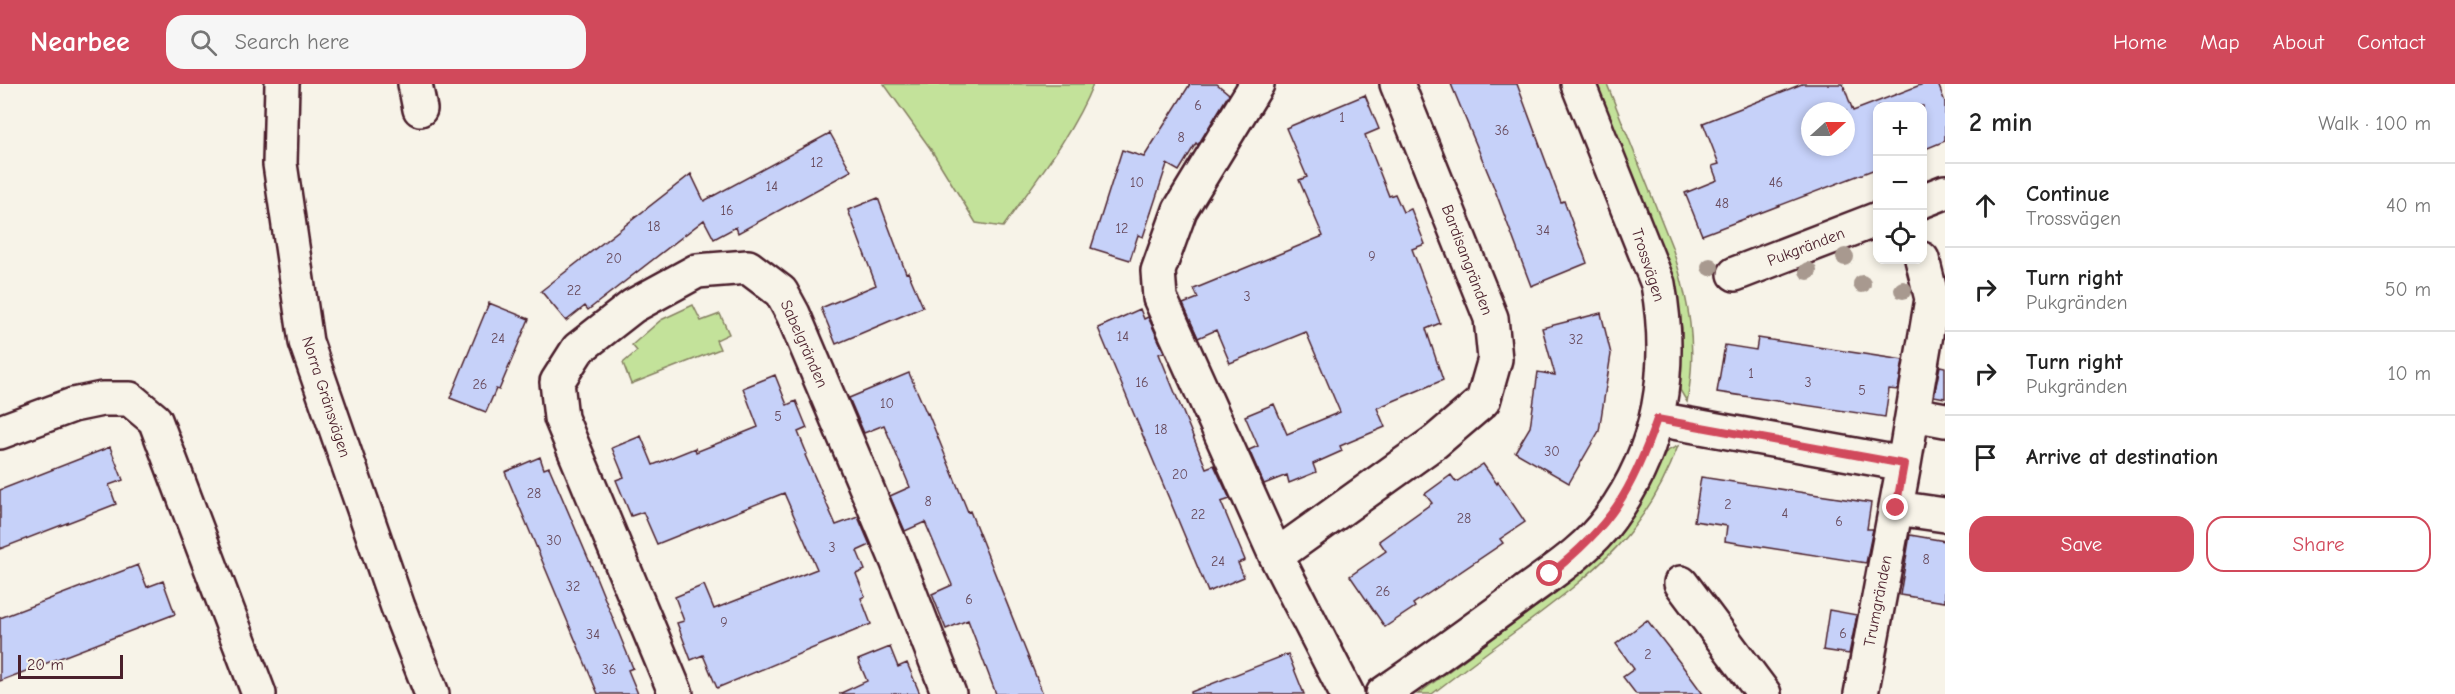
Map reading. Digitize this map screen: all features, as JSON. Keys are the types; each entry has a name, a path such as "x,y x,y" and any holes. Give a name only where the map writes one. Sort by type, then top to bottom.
{"street":[{"path":"1257,84 1180,210 1158,271 1160,298 1276,556 1347,694"},
{"name":"Bardisangränden","path":"1276,556 1435,442 1483,401 1496,359 1491,318 1397,84"},
{"name":"Trossvägen","path":"1383,694 1461,640 1578,552 1609,519 1628,489 1644,457 1657,419 1665,356 1663,313 1658,284 1578,84"},
{"name":"Norra Gränsvägen","path":"279,85 280,164 306,342 398,607 432,694"},
{"path":"1927,199 1945,192"},
{"name":"Pukgränden","path":"1735,274 1873,221"},
{"path":"1924,264 1932,299 1896,508 1945,516"},
{"name":"Sabelgränden","path":"676,694 561,418 557,382 578,349 633,306 697,271 748,267 781,292 794,314 897,560 949,694"},
{"path":"0,432 73,405 102,399 130,399 155,420 259,694"},
{"path":"1913,414 1945,420"},
{"path":"1657,419 1904,464"},
{"name":"Trumgränden","path":"1861,694 1896,508"},
{"path":"1681,583 1764,694"}],"green space":[{"path":"884,84 1093,84 1064,140 1003,227 976,223 930,148"},
{"path":"1595,84 1607,84 1678,267 1687,305 1692,342 1687,402 1680,390 1682,328 1671,273"},
{"path":"693,305 701,321 720,314 729,334 716,340 720,349 631,384 623,363 637,351 632,345 661,320"},
{"path":"1678,446 1651,503 1634,527 1595,569 1432,694 1418,694 1564,586 1595,560 1618,535 1638,507 1667,451"}],"building":[{"path":"1190,84 1217,84 1229,94 1179,171 1167,164 1143,237 1138,235 1130,260 1091,248 1122,150 1144,157"},
{"path":"1451,84 1517,84 1561,202 1564,201 1587,263 1531,286 1493,185"},
{"path":"1802,84 1843,84 1850,102 1801,102 1801,156 1855,156 1855,110 1873,103 1873,170 1702,235 1685,193 1717,180 1712,166 1719,164 1703,123"},
{"path":"1923,84 1938,84 1945,102 1945,141 1927,148 1927,102 1876,102"},
{"path":"1365,95 1379,129 1365,135 1389,196 1395,194 1403,212 1411,209 1425,244 1412,249 1440,323 1426,329 1443,380 1377,408 1385,427 1340,446 1342,451 1313,464 1316,472 1289,483 1287,475 1264,484 1249,450 1258,446 1245,416 1274,404 1287,434 1340,412 1306,332 1230,363 1216,330 1198,338 1183,304 1198,298 1194,289 1323,236 1299,180 1307,177 1286,128"},
{"path":"830,133 851,171 738,233 736,227 714,239 704,220 588,310 585,306 566,321 541,291 691,174 704,201"},
{"path":"878,198 906,273 908,272 923,307 836,344 821,308 876,285 848,210"},
{"path":"489,303 529,319 499,390 496,389 486,412 450,398"},
{"path":"1140,309 1144,319 1148,317 1164,352 1159,354 1206,468 1214,465 1230,499 1221,502 1245,560 1238,563 1244,577 1208,592 1098,328"},
{"path":"1601,313 1611,354 1599,431 1569,483 1515,452 1530,427 1538,372 1555,375 1542,328"},
{"path":"1758,338 1903,360 1898,390 1889,389 1885,417 1717,392 1725,345 1756,350"},
{"path":"1940,366 1945,367 1945,398 1934,396"},
{"path":"909,373 928,413 968,512 970,511 1043,694 996,694 968,620 946,629 932,594 952,585 925,522 905,531 890,496 910,487 884,425 864,433 849,398"},
{"path":"775,375 787,405 796,401 807,428 798,432 807,454 805,455 836,525 858,517 870,545 857,551 865,570 856,574 865,596 861,598 871,624 717,688 703,655 691,660 677,623 684,621 675,597 704,585 714,609 817,569 784,493 657,544 643,512 631,516 616,480 624,477 612,448 641,436 653,465 695,448 696,452 758,427 743,388"},
{"path":"110,447 123,480 109,485 116,504 0,549 0,490"},
{"path":"540,457 544,469 549,467 594,572 633,668 628,670 638,694 598,694 505,472"},
{"path":"1483,464 1525,522 1500,539 1503,543 1413,604 1415,607 1385,627 1350,576 1386,551 1379,541 1432,503 1425,494 1451,475 1456,482"},
{"path":"1701,477 1871,503 1867,529 1873,529 1866,563 1725,541 1727,526 1694,521"},
{"path":"1910,535 1945,541 1945,602 1900,595"},
{"path":"138,565 147,587 163,581 175,614 0,681 0,618"},
{"path":"1829,610 1857,615 1849,654 1823,650"},
{"path":"1647,620 1703,694 1636,694 1623,677 1634,669 1616,644"},
{"path":"890,647 898,667 907,663 920,694 839,694 867,681 858,660"},
{"path":"1288,654 1304,694 1191,694 1191,692"}],"route":[{"path":"1550,574 1578,552 1609,519 1644,457 1657,419 1904,464 1896,508"}]}
